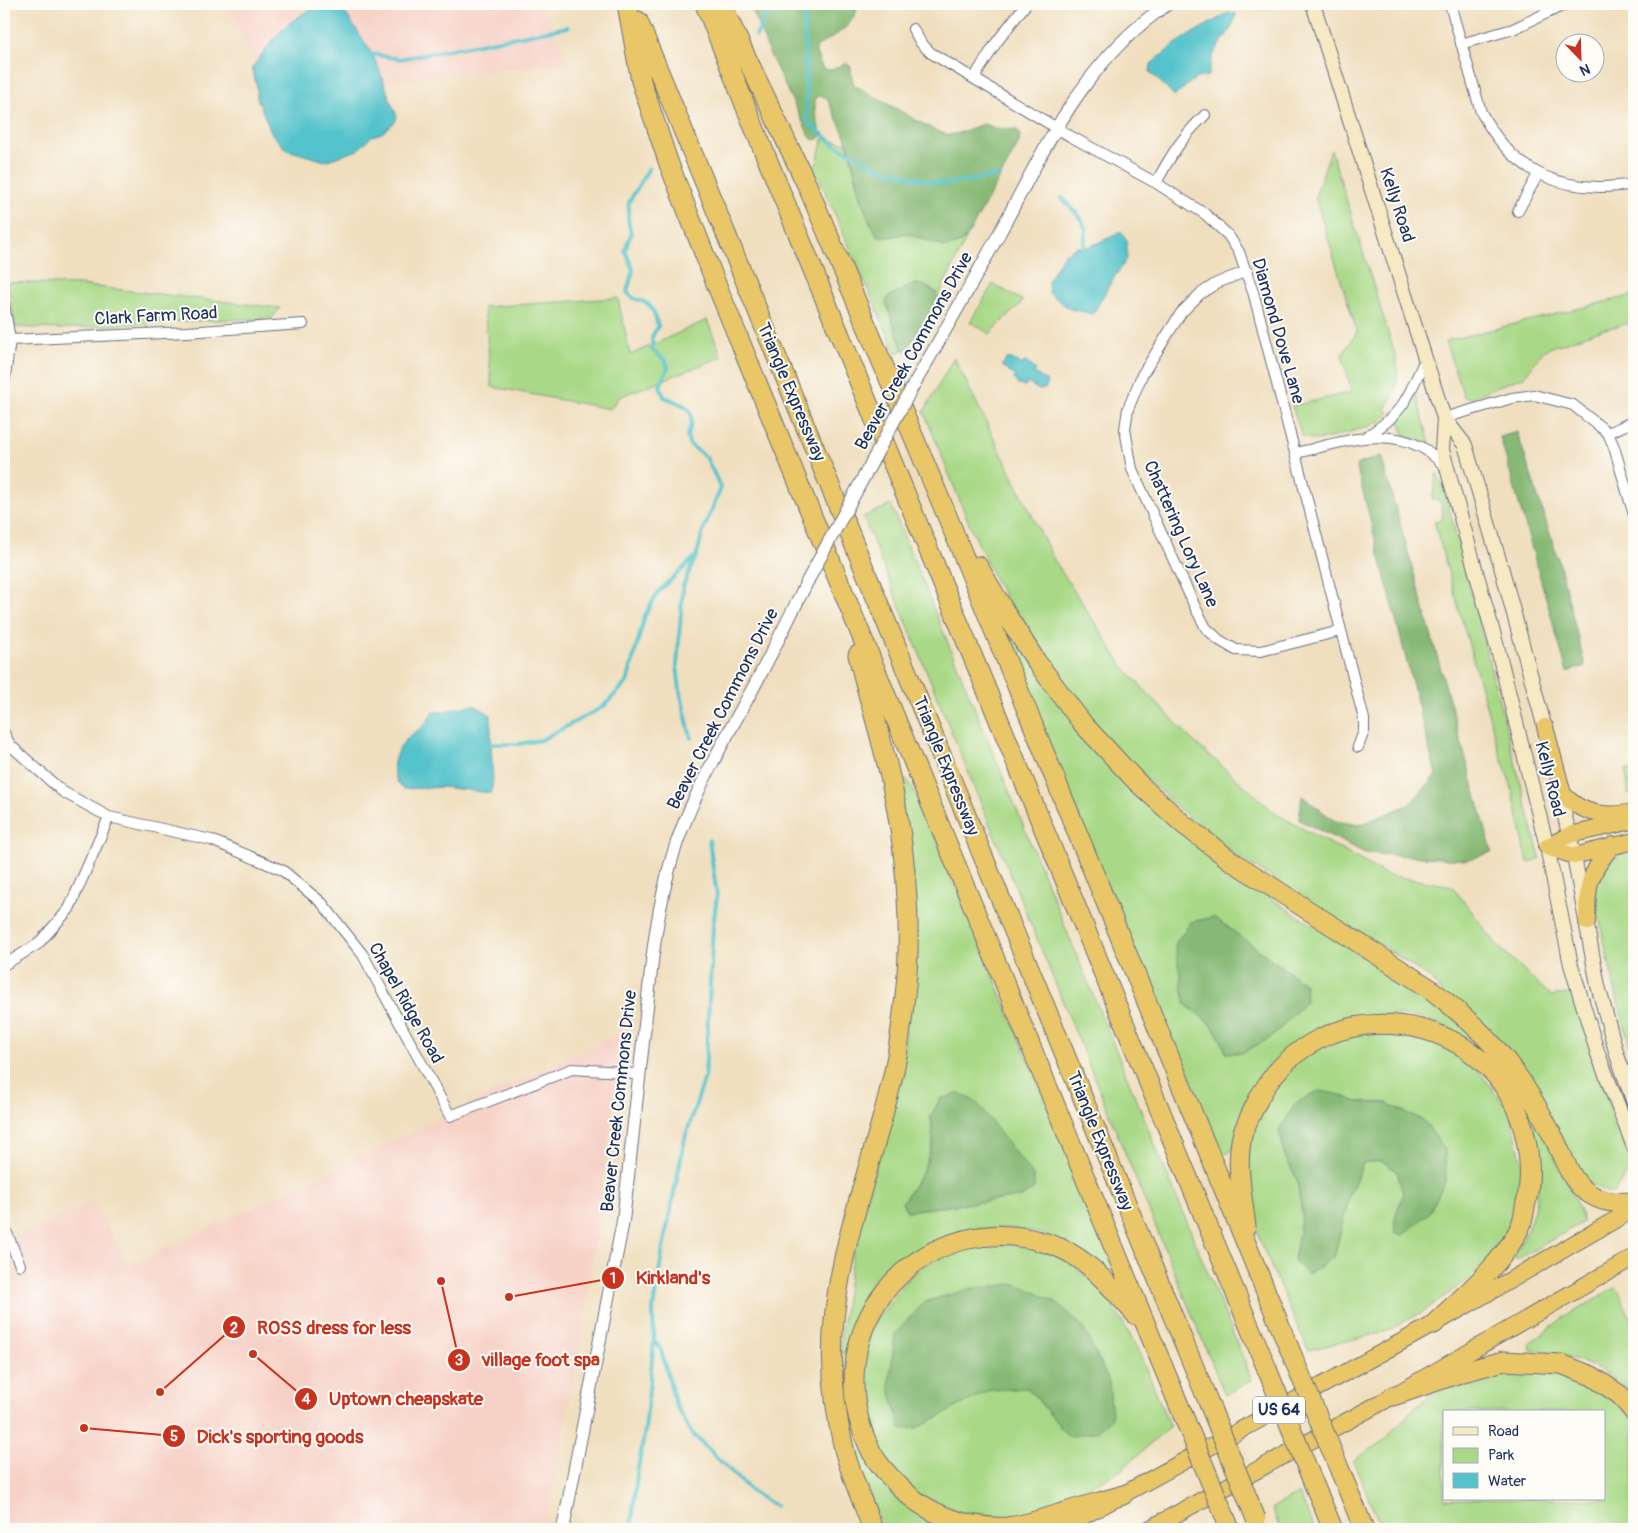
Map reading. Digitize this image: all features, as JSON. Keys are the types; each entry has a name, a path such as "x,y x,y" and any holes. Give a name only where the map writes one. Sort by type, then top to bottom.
{"highway":[{"path":"627,4 641,81 669,164 715,281 846,603 1230,1529"},
{"name":"Triangle Expressway","path":"630,4 1258,1524"},
{"path":"705,4 751,120 1333,1529"},
{"path":"721,4 807,186 946,511 1364,1529"},
{"path":"946,511 1036,661 1083,724 1137,782 1183,824 1230,860 1429,988 1460,1012 1503,1055 1533,1099 1568,1169 1582,1188 1599,1200 1612,1203 1634,1202"},
{"path":"846,603 868,699 892,783 905,874 907,925 906,984 894,1071 843,1261 834,1320 833,1372 844,1449 873,1529"},
{"path":"1545,728 1563,794 1569,801 1590,812 1602,815 1634,812"},
{"path":"1548,847 1569,835 1634,820"},
{"path":"1548,847 1574,856 1634,841"},
{"path":"1587,922 1588,884 1601,859 1613,845"},
{"path":"1251,1255 1242,1197 1240,1152 1244,1131 1262,1090 1281,1067 1301,1050 1326,1036 1358,1026 1397,1024 1431,1030 1459,1044 1486,1065 1507,1090 1522,1119 1530,1158 1530,1186 1521,1225 1506,1250 1482,1278 1434,1324"},
{"name":"US 64","path":"1060,1529 1434,1324 1634,1209"},
{"path":"1123,1495 1034,1522 1007,1527 971,1525 939,1515 908,1496 872,1454 861,1427 854,1399 854,1364 861,1336 873,1306 890,1285 910,1265 936,1249 981,1236 1031,1238 1061,1248 1082,1260 1104,1280 1146,1325"},
{"name":"US 64","path":"1149,1529 1393,1396 1634,1258"},
{"path":"1393,1396 1463,1372 1504,1361 1561,1364 1592,1376 1620,1395 1634,1412"}],"main road":[{"name":"Kelly Road","path":"1313,4 1444,418 1464,445 1502,570 1545,728 1574,856 1598,986 1617,1054 1634,1103"},
{"name":"Kelly Road","path":"1444,418 1442,450 1497,645 1548,847 1571,965 1608,1083 1634,1147"}],"street":[{"path":"974,78 996,43 1026,4"},
{"name":"Beaver Creek Commons Drive","path":"563,1529 623,1221 658,916 666,878 677,842 705,776 764,668 808,580 912,386 970,288 1056,128 1072,102 1098,67 1128,36 1168,4"},
{"path":"1450,4 1475,96 1488,125 1512,154 1538,174 1574,185 1592,188 1634,184"},
{"path":"1461,44 1520,26 1566,4"},
{"name":"Diamond Dove Lane","path":"913,29 921,43 931,53 1205,214 1228,235 1239,252 1254,295 1364,719 1364,731 1358,747"},
{"path":"1156,184 1173,152 1187,133 1205,115"},
{"path":"1518,211 1538,174"},
{"name":"Chattering Lory Lane","path":"1247,271 1217,283 1200,294 1181,313 1142,375 1128,409 1125,429 1132,469 1196,609 1206,628 1218,640 1236,650 1261,651 1340,631"},
{"path":"4,304 10,340 4,384"},
{"name":"Clark Farm Road","path":"10,340 187,332 303,324"},
{"path":"1296,453 1366,436 1389,422 1403,406 1426,358"},
{"path":"1444,418 1512,398 1534,395 1573,405 1608,433 1634,515"},
{"path":"1608,433 1634,421"},
{"path":"1366,436 1393,438 1411,442 1432,454 1448,470"},
{"name":"Chapel Ridge Road","path":"4,733 10,745 63,792 109,817 211,840 282,870 322,903 363,955 450,1116 572,1069 624,1072 640,1076"},
{"path":"4,965 38,944 69,909 109,817"},
{"path":"4,1226 20,1265"}],"shaded area":[{"path":"227,4 542,4 569,63 270,93"},
{"path":"624,1031 582,1339 544,1529 4,1529 4,1241 93,1202 129,1266"}],"green space":[{"path":"750,4 859,4 852,19 842,30 816,47 816,53 823,69 831,70 846,63 851,67 854,85 934,130 948,135 983,124 996,128 1017,130 1020,136 1019,143 967,237 956,245 944,247 906,233 891,237 878,236 863,203 846,139 827,99 821,95 815,98 815,111 821,136 819,139 813,140 770,55"},
{"path":"823,139 847,143 862,201 870,223 891,237 906,233 956,245 967,237 937,299 936,292 917,284 886,303 903,350 896,353 815,169"},
{"path":"1331,150 1394,351 1397,381 1385,409 1390,413 1381,421 1330,438 1314,440 1302,436 1292,406 1352,392 1342,355 1357,332 1315,197"},
{"path":"8,282 80,285 280,308 272,318 163,322 60,329 15,327"},
{"path":"915,284 923,285 936,293 937,299 907,350 903,350 886,302 889,296"},
{"path":"993,284 1023,301 990,334 970,322"},
{"path":"1634,295 1634,322 1597,331 1544,350 1524,377 1472,398 1464,397 1445,341"},
{"path":"618,298 630,355 707,320 722,357 619,397 610,409 492,387 484,307"},
{"path":"954,357 1054,560 1125,669 1193,741 1278,815 1387,875 1452,886 1498,946 1551,996 1573,993 1611,1111 1633,1166 1613,1193 1594,1186 1586,1179 1431,979 1383,946 1323,911 1239,857 1192,821 1128,761 1079,706 1033,643 997,584 968,521 924,412"},
{"path":"1416,394 1430,444 1404,435 1399,418"},
{"path":"1517,432 1559,562 1585,666 1567,672 1500,437"},
{"path":"1381,456 1492,852 1466,860 1365,853 1299,820 1302,796 1335,821 1360,825 1410,804 1436,775 1356,465"},
{"path":"1437,473 1444,489 1540,858 1528,863 1511,785 1498,748 1434,521 1441,520 1443,517 1441,501 1432,499"},
{"path":"891,505 1252,1380 1225,1395 863,517"},
{"path":"1013,639 1193,842 1242,879 1293,913 1417,989 1475,1036 1471,1041 1438,1024 1402,1016 1378,1015 1332,1026 1311,1036 1291,1049 1273,1065 1258,1083 1245,1107 1232,1151 1224,1154 1198,1106 1007,642","holes":["1185,1004 1272,1037 1226,1053 1215,1030"]},
{"path":"1626,770 1634,770 1634,795 1628,794"},
{"path":"907,779 928,817 1115,1271 1108,1273 1066,1243 1039,1233 1009,1228 977,1229 951,1236 894,1270 872,1295 856,1325 848,1354 841,1354 841,1334 852,1256 905,1052 899,782","holes":["931,1116 1021,1197 907,1211 902,1203 922,1173 933,1144"]},
{"path":"1634,849 1634,1059 1620,1010 1602,933 1595,887 1605,867 1622,853"},
{"path":"1214,917 1305,984 1306,1001 1272,1037 1242,1053 1226,1053 1219,1036 1210,1024 1185,1004 1175,944 1191,922"},
{"path":"1397,1032 1434,1039 1469,1059 1511,1112 1525,1180 1516,1218 1500,1249 1468,1280 1424,1311 1385,1332 1308,1350 1260,1241 1249,1199 1247,1154 1255,1119 1273,1087 1297,1061 1329,1043 1363,1033","holes":["1337,1094 1358,1102 1386,1103 1424,1121 1395,1233 1395,1218 1403,1194 1397,1171 1382,1161 1363,1163 1350,1193 1334,1257 1294,1261 1302,1215 1297,1179"]},
{"path":"1319,1091 1337,1094 1358,1102 1386,1103 1424,1121 1445,1150 1446,1180 1429,1213 1403,1235 1395,1234 1395,1218 1403,1194 1397,1171 1382,1161 1363,1163 1350,1193 1334,1257 1308,1274 1294,1261 1302,1214 1297,1179 1285,1157 1279,1130 1296,1103"},
{"path":"960,1093 977,1103 1034,1177 1034,1189 1021,1197 907,1211 902,1203 922,1173 933,1144 931,1116 940,1099"},
{"path":"1536,1118 1581,1213 1583,1222 1516,1260 1514,1255 1530,1224 1538,1190 1538,1155 1531,1120"},
{"path":"1009,1243 1060,1257 1081,1272 1115,1310 1128,1332 1151,1380 1170,1427 1120,1471 1046,1508 1006,1520 981,1520 920,1497 877,1448 861,1388 870,1329 907,1279 929,1262 955,1250","holes":["1083,1327 1069,1437 1028,1388 990,1390"]},
{"path":"1017,1284 1056,1302 1083,1327 1109,1382 1112,1417 1098,1431 1069,1437 1028,1388 990,1390 917,1428 901,1429 889,1385 895,1334 924,1302 973,1288"},
{"path":"1615,1288 1619,1292 1634,1326 1634,1397 1613,1378 1587,1364 1560,1355 1531,1350 1530,1343 1563,1318"},
{"path":"1498,1370 1558,1370 1589,1382 1616,1400 1634,1422 1634,1529 1382,1529 1353,1461 1383,1441 1416,1406 1432,1395 1464,1380"},
{"path":"853,1432 873,1470 885,1487 914,1509 956,1529 882,1529 853,1451 849,1433"},
{"path":"1299,1493 1314,1529 1280,1529 1272,1508"}],"water":[{"path":"328,4 339,4 372,54 397,116 395,122 382,133 372,136 358,150 325,161 287,150 272,134 257,98 257,88 252,68 284,28 303,14"},
{"path":"1228,13 1236,14 1235,20 1213,56 1208,76 1196,78 1174,96 1150,72 1151,64 1179,41"},
{"path":"1121,232 1127,240 1127,259 1111,282 1093,314 1070,309 1049,293 1048,281 1064,255 1076,247 1089,247"},
{"path":"1007,359 1012,359 1022,365 1024,362 1028,363 1036,370 1034,373 1046,381 1045,389 1039,390 1028,383 1025,386 1018,385 1014,379 1016,376 1007,371 1002,365"},
{"path":"474,705 491,715 493,780 491,793 442,787 403,789 395,777 394,763 403,744 410,736 424,726 432,713"}],"waterway":[{"path":"756,36 768,13 804,7 805,4"},
{"path":"804,7 807,121 834,144 879,168 945,184 998,176"},
{"path":"372,54 400,59 568,27"},
{"path":"649,168 629,202 628,219 631,234 625,250 633,270 627,292 635,299 648,304 653,311 658,326 652,337 652,350 666,361 668,368 660,386 664,397 685,406 689,410 692,420 687,436 689,444 706,457 721,488 683,586 677,666 680,691 691,738"},
{"path":"1062,198 1080,217 1086,230 1083,250"},
{"path":"491,744 519,744 541,740 603,707 627,682 645,615 658,592 695,557"},
{"path":"631,1529 637,1474 645,1430 654,1340 653,1309 685,1138 705,1077 713,926 717,896 709,840"},
{"path":"654,1340 661,1350 676,1406 692,1433 751,1491 775,1506"}],"place":[{"name":"village foot spa","path":"441,1281"},
{"name":"Kirkland's","path":"509,1297"},
{"name":"Uptown cheapskate","path":"253,1354"},
{"name":"ROSS dress for less","path":"160,1392"},
{"name":"Dick's sporting goods","path":"84,1428"}]}
